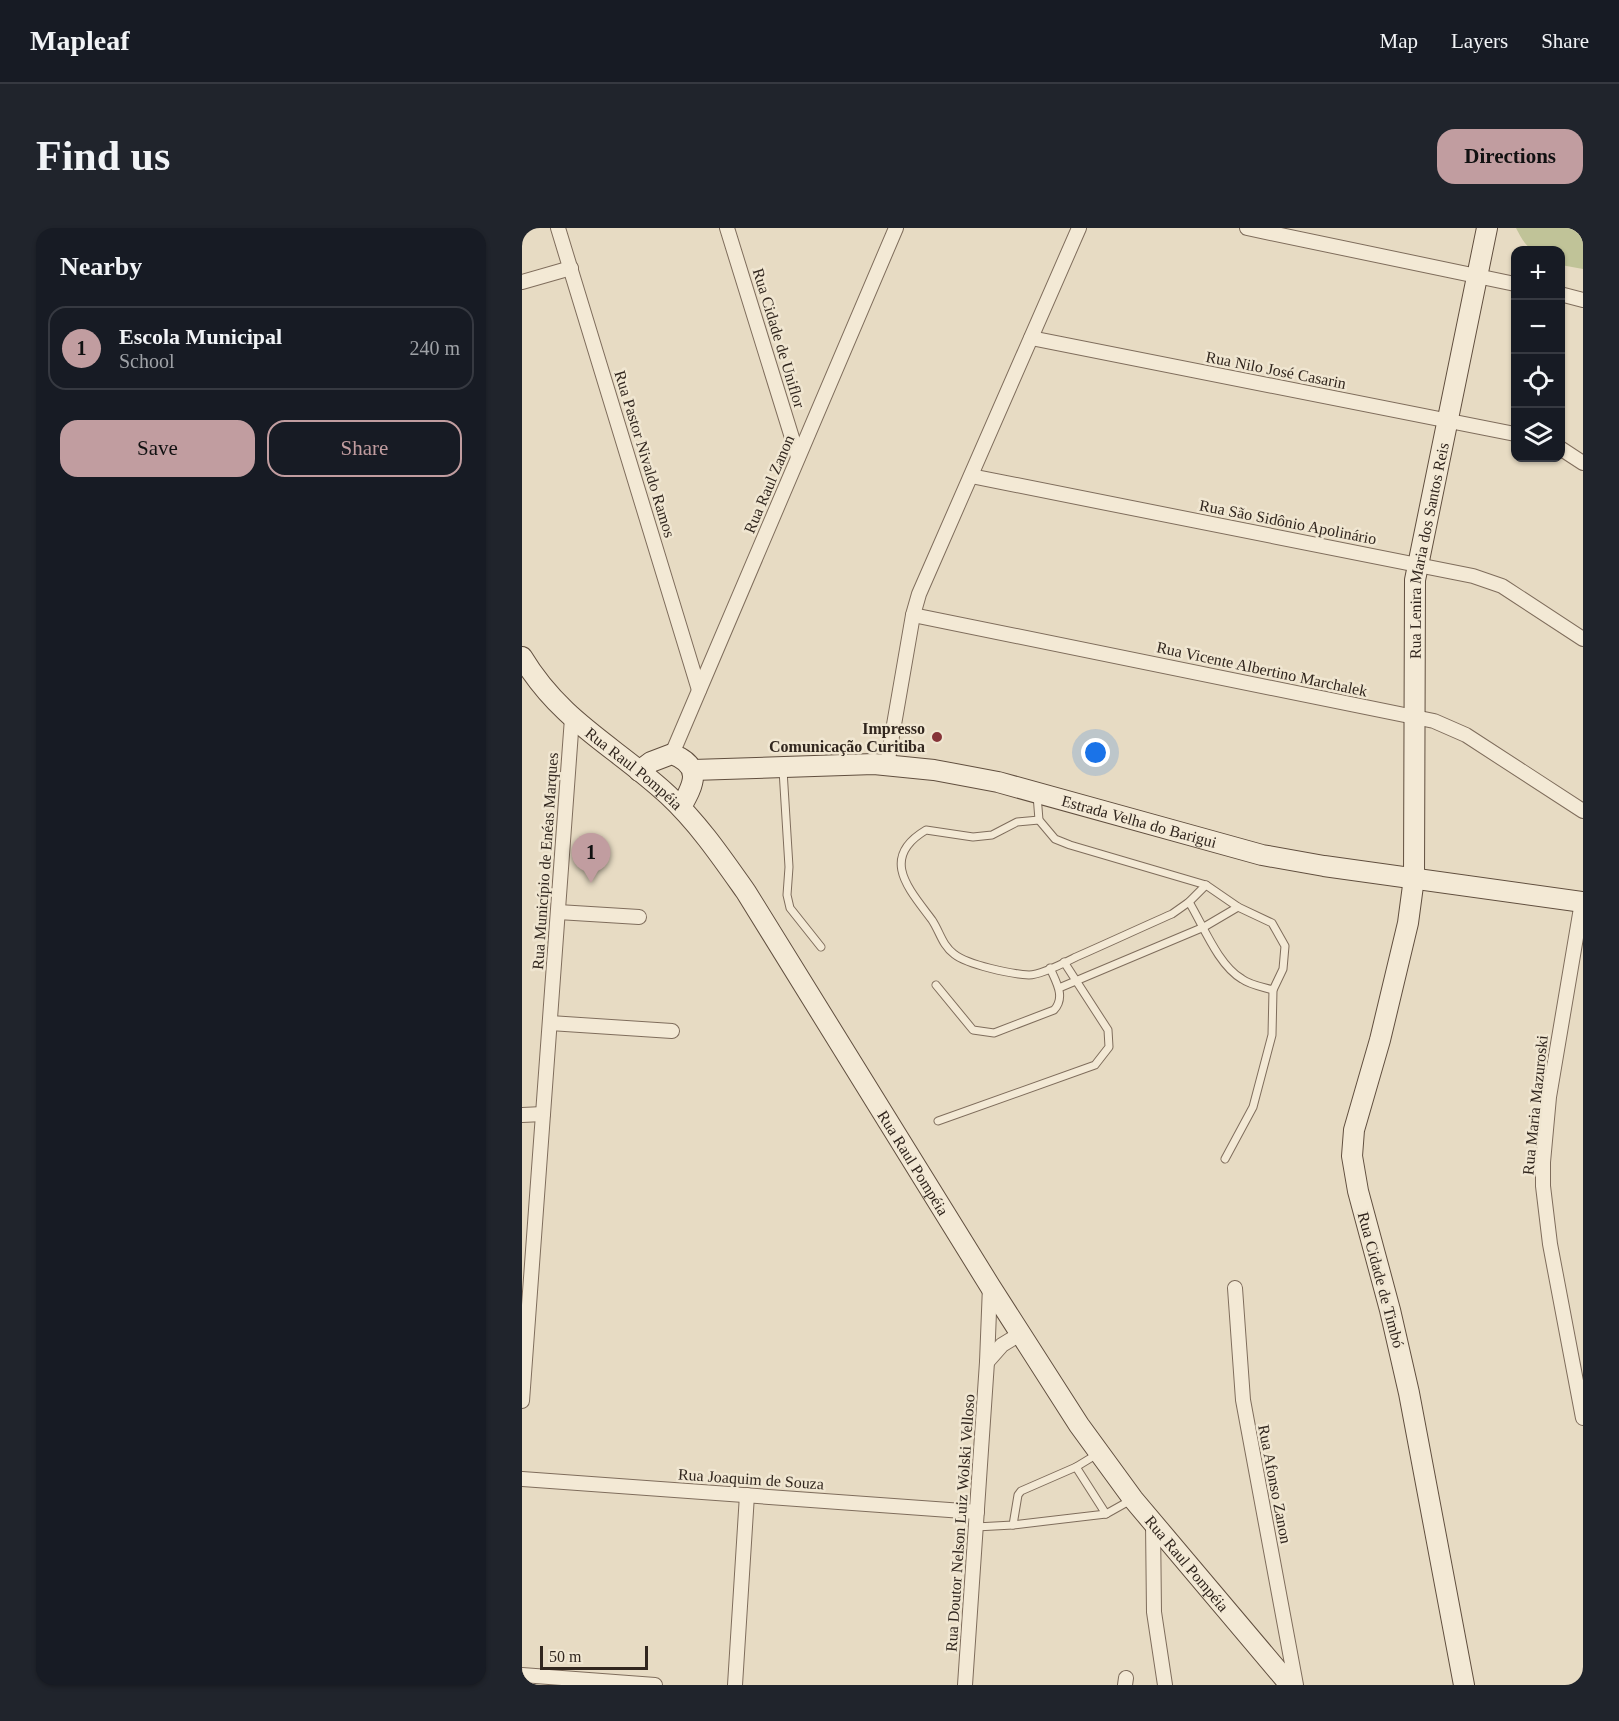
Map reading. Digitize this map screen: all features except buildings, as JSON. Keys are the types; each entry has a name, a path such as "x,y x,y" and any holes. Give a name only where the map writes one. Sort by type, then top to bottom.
{"main road":[{"name":"Rua Lenira Maria dos Santos Reis","path":"1414,878 1414,592 1486,228"},
{"name":"Rua Raul Pompéia","path":"522,657 542,687 572,718 681,807 709,840 746,892 1020,1334 1099,1453 1133,1499 1290,1685"},
{"path":"639,771 651,762 672,754 689,764 693,770 691,788 681,807"},
{"name":"Estrada Velha do Barigui","path":"693,770 887,765 962,774 1037,792 1262,855 1582,902"},
{"name":"Rua Cidade de Timbó","path":"1414,878 1406,932 1380,1040 1354,1130 1352,1156 1358,1191 1390,1310 1409,1393 1464,1685"}],"street":[{"name":"Rua Pastor Nivaldo Ramos","path":"558,228 699,690"},
{"name":"Rua Cidade de Uniflor","path":"728,228 798,457"},
{"name":"Rua Raul Zanon","path":"672,754 896,228"},
{"path":"887,765 913,615 919,594 1079,228"},
{"path":"1247,228 1511,283"},
{"path":"522,282 570,268"},
{"path":"1565,295 1583,300"},
{"name":"Rua Nilo José Casarin","path":"1031,338 1511,433"},
{"path":"1565,451 1583,464"},
{"name":"Rua São Sidônio Apolinário","path":"971,476 1488,580 1513,592 1583,639"},
{"name":"Rua Vicente Albertino Marchalek","path":"913,615 1414,717 1466,735 1583,811"},
{"name":"Rua Município de Enéas Marques","path":"522,1401 525,1322 543,1114 572,718"},
{"name":"Rua Maria Mazuroski","path":"1582,902 1549,1097 1543,1186 1550,1244 1583,1418"},
{"path":"558,912 639,917"},
{"path":"550,1023 672,1031"},
{"path":"522,1115 543,1114"},
{"name":"Rua Doutor Nelson Luiz Wolski Velloso","path":"965,1685 990,1286"},
{"name":"Rua Afonso Zanon","path":"1235,1288 1243,1400 1296,1685"},
{"path":"987,1362 1002,1346 1020,1334"},
{"name":"Rua Joaquim de Souza","path":"522,1479 977,1512"},
{"path":"735,1685 747,1495"},
{"path":"1153,1523 1154,1612 1165,1685"},
{"path":"522,1675 655,1685"}],"lane":[{"path":"783,767 789,856 787,896 790,908 821,946"},
{"path":"1037,792 1039,820 1055,838 1070,845 1206,885 1238,907 1272,923 1285,946 1283,969 1273,990 1272,1035 1253,1107 1225,1159"},
{"path":"1039,820 1017,822 992,836 973,837 926,830 915,837 904,854 900,871 911,892 934,923 942,941 955,956 1000,972 1032,975 1172,914 1189,902 1206,885"},
{"path":"1189,902 1218,956 1241,979 1273,990"},
{"path":"1059,988 1204,927 1238,907"},
{"path":"938,1121 1095,1065 1108,1047 1108,1030 1064,963"},
{"path":"936,985 973,1030 994,1033 1054,1010 1061,1000 1059,988 1050,968"},
{"path":"1013,1525 1018,1495 1021,1491 1076,1467 1099,1453"},
{"path":"1076,1467 1106,1514"},
{"path":"976,1527 1106,1514 1133,1499"}],"green space":[{"path":"1516,228 1583,228 1583,269 1565,266 1565,246 1528,246"}],"place":[{"name":"Impresso Comunicação Curitiba","path":"937,737"},
{"name":"Escola Municipal","path":"591,883"}]}
